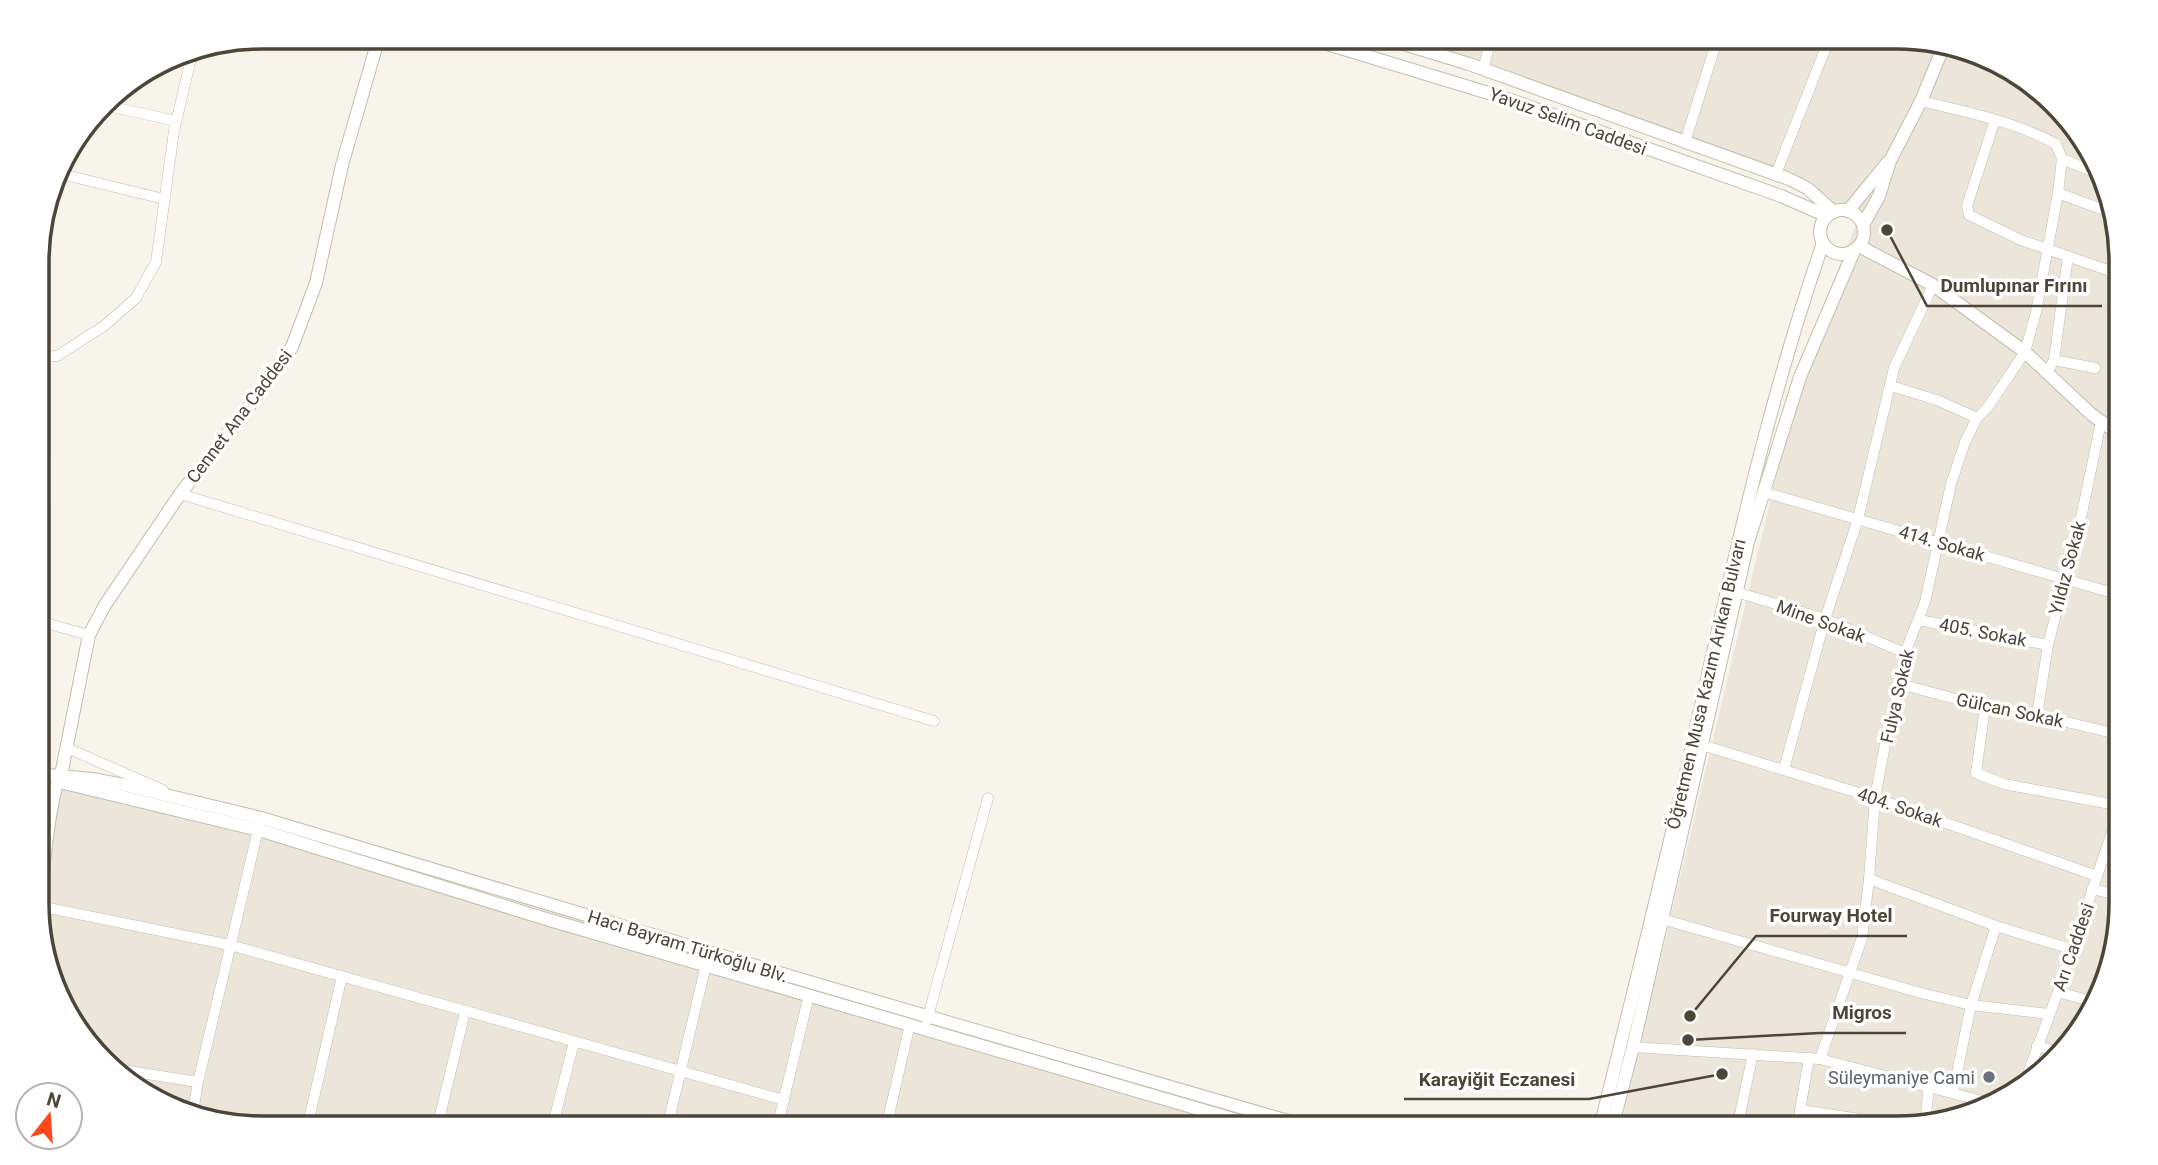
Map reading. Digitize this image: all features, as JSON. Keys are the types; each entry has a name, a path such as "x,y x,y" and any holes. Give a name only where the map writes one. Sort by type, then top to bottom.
{"street":[{"name":"Cennet Ana Caddesi","path":"49,842 59,778 89,635 119,584 180,494 292,347 316,283 342,165 376,49"},
{"name":"Yavuz Selim Caddesi","path":"1344,49 1505,98 1830,214"},
{"name":"Yavuz Selim Caddesi","path":"1419,49 1483,69 1776,174 1807,188 1830,214"},
{"path":"1483,69 1489,49"},
{"path":"1685,142 1714,49"},
{"path":"1776,174 1825,49"},
{"path":"1863,225 1879,196 1890,161 1921,101 1940,54"},
{"path":"49,356 57,356 104,326 136,298 156,262 176,121 190,62"},
{"path":"1921,101 2037,134 2056,144 2062,159 2088,169"},
{"path":"116,108 176,121"},
{"path":"1995,120 1967,206 1969,215 1985,225 2109,270"},
{"name":"Fulya Sokak","path":"1799,1116 1815,1058 1862,938 1870,879 1875,798 1905,653 1919,620 1951,484 1965,442 1977,418 1988,407 2025,352 2058,194 2062,159"},
{"path":"1848,211 1890,161"},
{"path":"68,176 164,199"},
{"path":"2058,194 2102,209"},
{"path":"1857,249 1864,233 1863,225 1855,214 1848,211 1830,214 1820,228 1823,243 1833,253 1840,254 1857,249 1933,285 2025,352 2109,427"},
{"name":"Öğretmen Musa Kazım Arıkan Bulvarı","path":"1604,1116 1627,1046 1662,919 1702,745 1764,438 1798,313 1823,243"},
{"name":"Öğretmen Musa Kazım Arıkan Bulvarı","path":"1614,1116 1672,831 1732,591 1800,377 1857,249"},
{"path":"2048,372 2054,359 2068,256"},
{"path":"1784,769 1825,619 1858,519 1894,368 1933,285"},
{"path":"2054,359 2095,368"},
{"path":"1891,386 1937,400 1977,418"},
{"name":"Yıldız Sokak","path":"2037,715 2048,645 2082,513 2101,422"},
{"name":"414. Sokak","path":"1763,492 2109,592"},
{"path":"180,494 934,721"},
{"name":"Mine Sokak","path":"1732,591 1825,619 1905,653"},
{"name":"405. Sokak","path":"1919,620 2048,645"},
{"path":"49,624 89,635"},
{"name":"Gülcan Sokak","path":"1900,684 1985,707 2037,715 2109,733"},
{"path":"1985,707 1976,773 2004,785 2109,804"},
{"name":"404. Sokak","path":"1702,745 1875,798 2097,876"},
{"path":"67,748 196,803"},
{"path":"49,776 59,778"},
{"path":"49,779 59,778"},
{"name":"Hacı Bayram Türkoğlu Blv.","path":"59,778 124,785 196,803 546,919 911,1024 926,1022 1264,1116"},
{"name":"Hacı Bayram Türkoğlu Blv.","path":"59,778 260,824 926,1022 1226,1116"},
{"path":"926,1022 988,798"},
{"path":"194,1105 260,824"},
{"name":"Arı Caddesi","path":"2030,1068 2109,841"},
{"path":"1870,879 1996,926 2071,949"},
{"path":"2092,889 2109,893"},
{"path":"49,909 230,945 784,1100"},
{"path":"1662,919 1970,1005 2049,1014"},
{"path":"1953,1093 1970,1005 1996,926"},
{"path":"670,1116 706,965"},
{"path":"310,1116 342,976"},
{"path":"2058,992 2086,1000"},
{"path":"781,1116 809,995"},
{"path":"440,1116 465,1012"},
{"path":"890,1116 911,1024"},
{"path":"555,1116 574,1042"},
{"path":"1627,1046 1815,1058 1977,1100"},
{"path":"2038,1046 2050,1049"},
{"path":"1740,1116 1753,1054"},
{"path":"133,1072 198,1082"},
{"path":"1924,1114 1929,1086"},
{"path":"1800,1110 1836,1116"}],"shaded area":[{"path":"1408,49 1896,49 1951,56 1990,71 2036,102 2073,144 2098,194 2105,221 2109,262 2109,917 2098,971 2073,1021 2036,1063 2014,1080 1964,1105 1910,1116 1623,1116 1807,347 1860,214 1677,137"},
{"path":"49,777 417,881 1216,1116 262,1116 207,1109 168,1094 122,1063 85,1021 71,997 60,971 51,930"}],"place":[{"name":"Dumlupınar Fırını","path":"1887,230"},
{"name":"Fourway Hotel","path":"1690,1016"},
{"name":"Migros","path":"1688,1040"},
{"name":"Karayiğit Eczanesi","path":"1722,1074"},
{"name":"Süleymaniye Cami","path":"1989,1077"}]}
